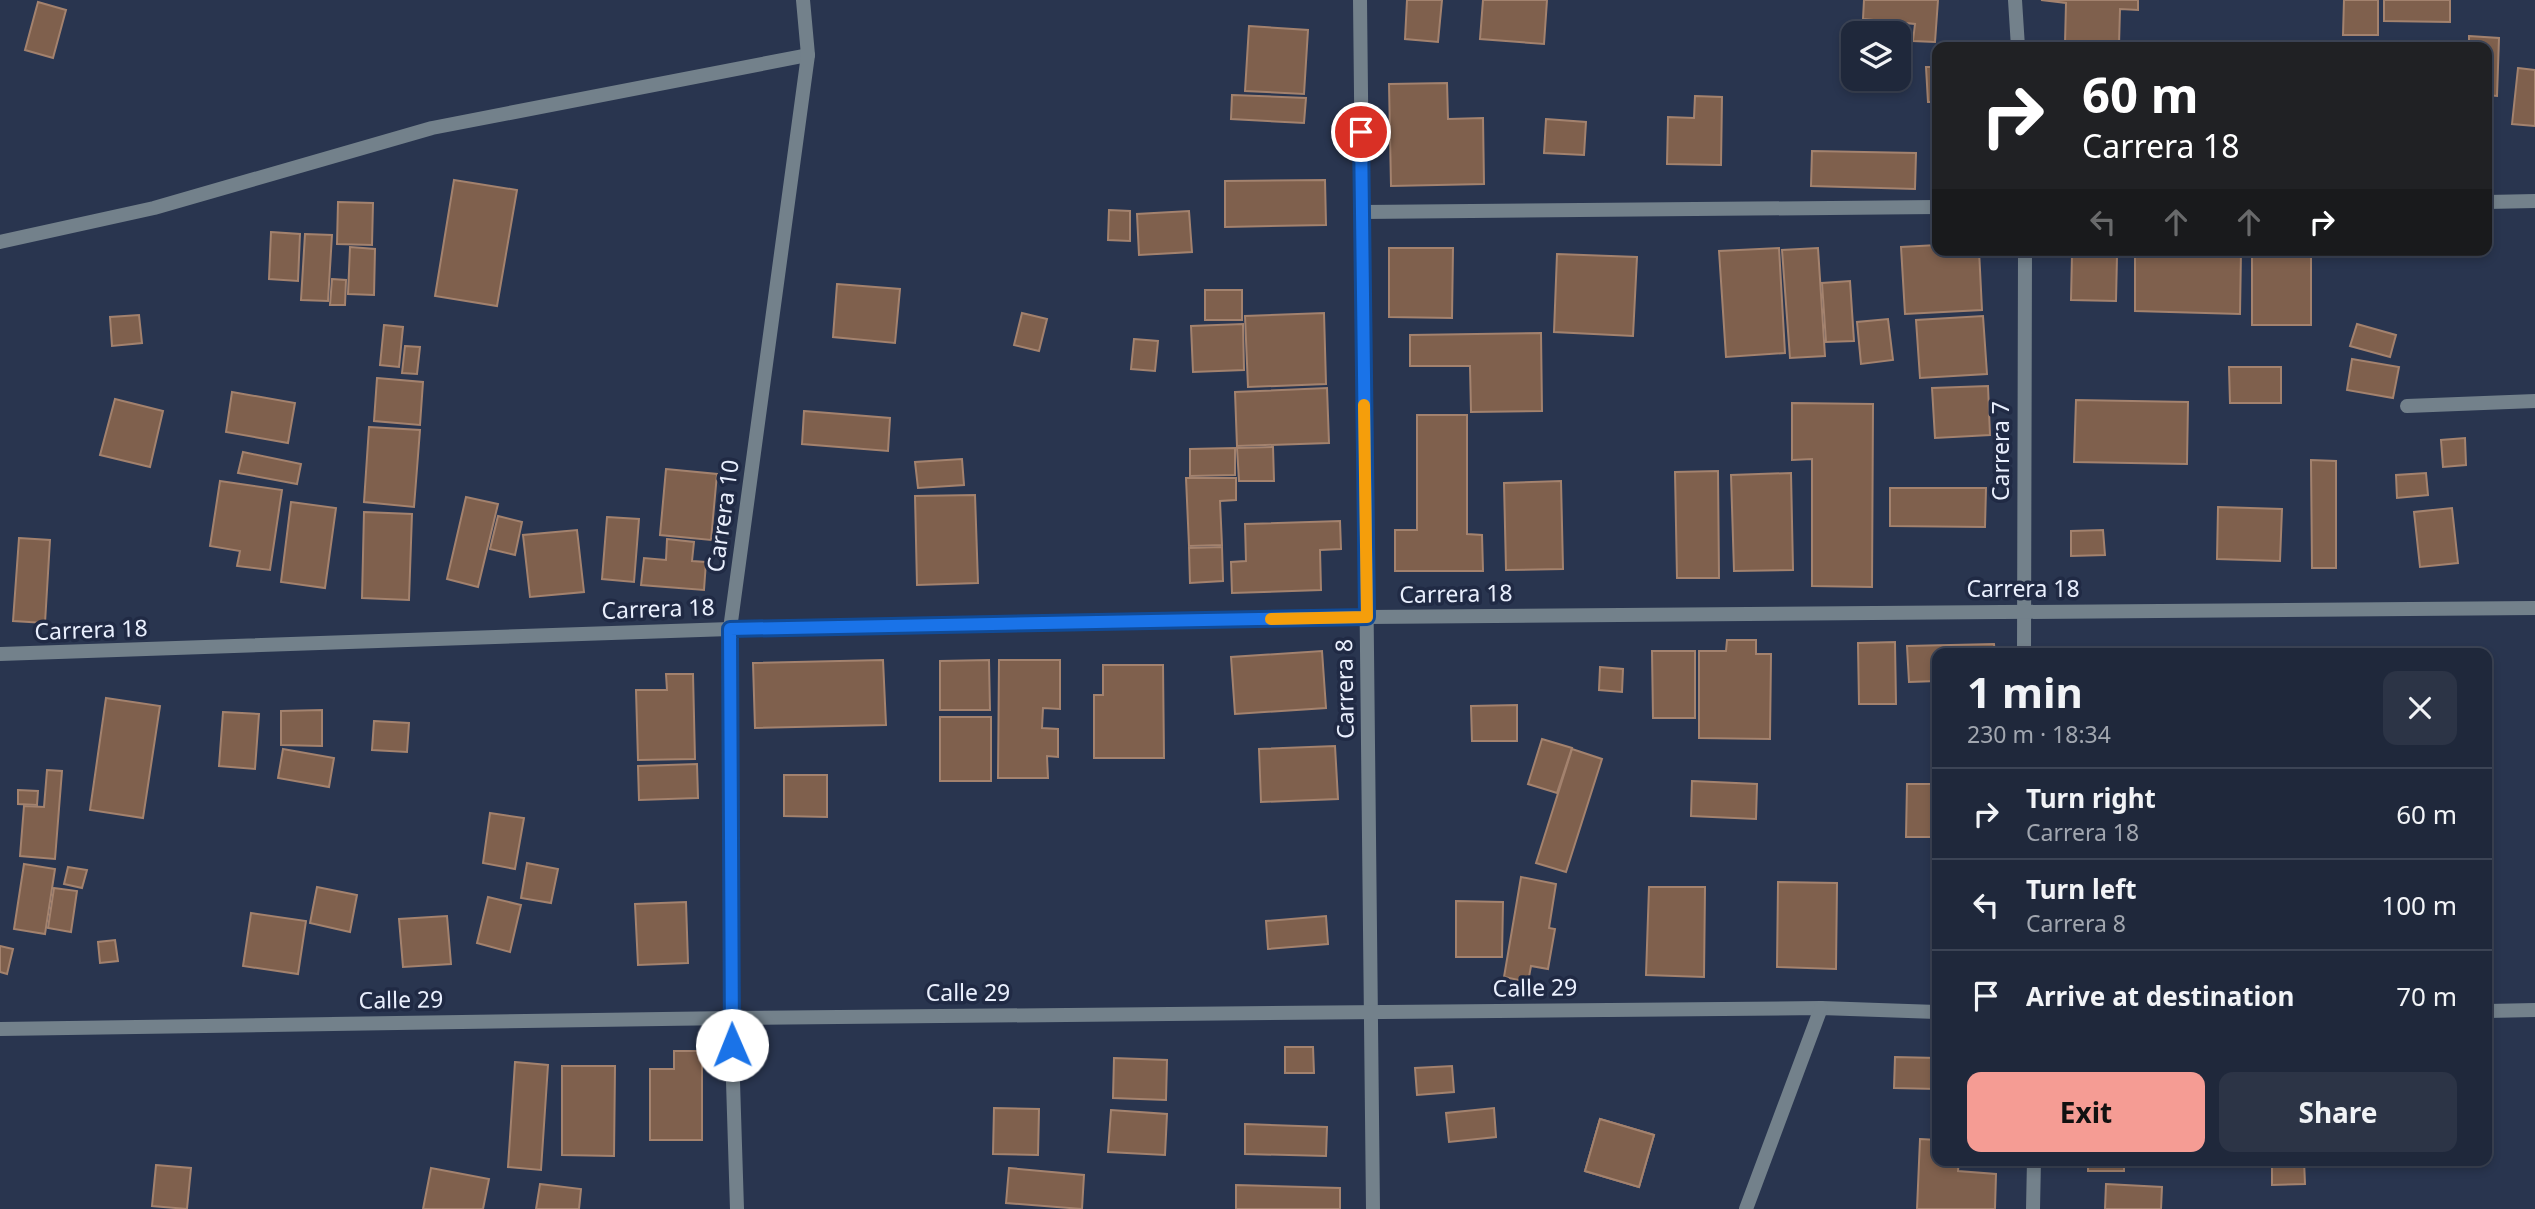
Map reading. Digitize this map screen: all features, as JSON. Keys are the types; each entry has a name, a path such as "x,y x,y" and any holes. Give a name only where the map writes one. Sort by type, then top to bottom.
{"street":[{"name":"Carrera 10","path":"737,1209 731,1018 730,629 808,55 803,0"},
{"name":"Carrera 8","path":"1360,0 1373,1209"},
{"path":"2015,0 2018,42"},
{"path":"0,242 154,208 432,128 808,55"},
{"path":"2492,202 2535,201"},
{"path":"1362,212 1932,207"},
{"name":"Carrera 7","path":"2024,648 2025,256"},
{"path":"2407,406 2535,401"},
{"name":"Carrera 18","path":"0,654 730,629 1367,617 2535,608"},
{"path":"1746,1209 1821,1008"},
{"name":"Calle 29","path":"0,1029 731,1018 1821,1008 1932,1012"},
{"path":"2492,1011 2535,1010"},
{"path":"2033,1209 2034,1166"}],"building":[{"path":"1407,0 1442,0 1438,42 1405,39"},
{"path":"1483,0 1547,0 1544,44 1480,39"},
{"path":"1864,0 1938,0 1935,42 1913,41 1915,24 1911,21 1863,19"},
{"path":"2041,0 2138,0 2138,10 2120,9 2119,42 2065,42 2066,3"},
{"path":"2344,0 2378,0 2378,35 2343,35"},
{"path":"2384,0 2450,0 2450,22 2384,21"},
{"path":"38,2 66,10 53,58 25,50"},
{"path":"1249,26 1308,30 1304,94 1245,91"},
{"path":"2469,36 2499,38 2497,96 2492,96 2492,42 2469,42"},
{"path":"1926,67 1932,67 1932,102 1928,102"},
{"path":"2518,68 2535,70 2535,126 2512,124"},
{"path":"1447,83 1448,119 1483,118 1484,184 1391,186 1389,84"},
{"path":"1232,95 1306,98 1304,123 1231,119"},
{"path":"1695,96 1722,97 1721,165 1667,164 1668,117 1694,118"},
{"path":"1546,119 1586,122 1584,155 1544,153"},
{"path":"1812,151 1916,153 1915,189 1811,186"},
{"path":"454,180 517,190 497,306 435,296"},
{"path":"1325,180 1326,225 1225,227 1225,181"},
{"path":"338,202 373,203 372,245 337,244"},
{"path":"1109,210 1130,211 1130,241 1108,240"},
{"path":"1189,211 1192,252 1139,255 1137,214"},
{"path":"271,232 300,234 298,281 269,279"},
{"path":"305,234 332,235 328,301 301,300"},
{"path":"1932,245 1932,256 1979,256 1982,310 1905,314 1901,247"},
{"path":"350,247 375,249 374,295 348,294"},
{"path":"1389,248 1453,248 1452,318 1389,317"},
{"path":"1779,248 1785,353 1726,357 1719,251"},
{"path":"1818,248 1825,356 1790,358 1782,250"},
{"path":"1557,254 1637,257 1633,336 1554,332"},
{"path":"2072,256 2117,256 2116,301 2071,300"},
{"path":"2135,256 2241,256 2240,314 2135,311"},
{"path":"2252,256 2311,256 2311,325 2252,325"},
{"path":"332,279 346,280 345,305 330,305"},
{"path":"1850,281 1854,341 1826,342 1822,283"},
{"path":"837,284 900,289 895,343 833,337"},
{"path":"1205,290 1242,290 1242,320 1205,320"},
{"path":"1022,313 1047,319 1039,351 1014,345"},
{"path":"1324,313 1326,384 1248,387 1245,316"},
{"path":"139,315 142,343 112,346 110,317"},
{"path":"1983,316 1987,374 1920,378 1916,320"},
{"path":"1888,319 1893,360 1861,364 1857,322"},
{"path":"1243,324 1244,370 1193,372 1191,326"},
{"path":"2357,324 2396,335 2390,357 2350,346"},
{"path":"384,325 403,327 399,367 380,365"},
{"path":"1541,333 1542,411 1471,412 1470,366 1410,366 1410,335"},
{"path":"1134,339 1158,341 1155,371 1131,369"},
{"path":"405,346 420,347 417,374 402,373"},
{"path":"2352,359 2399,367 2393,398 2347,390"},
{"path":"2229,367 2281,367 2281,403 2230,403"},
{"path":"377,378 423,382 420,425 374,421"},
{"path":"1988,386 1990,435 1935,438 1932,388"},
{"path":"1327,388 1329,443 1237,446 1235,392"},
{"path":"232,392 295,403 288,443 226,432"},
{"path":"115,399 163,411 150,467 100,455"},
{"path":"2076,400 2188,402 2187,464 2074,462"},
{"path":"1792,403 1873,404 1872,587 1812,586 1812,459 1792,460"},
{"path":"804,411 890,418 888,451 802,444"},
{"path":"1417,415 1467,415 1467,534 1482,535 1483,571 1395,571 1395,530 1417,530"},
{"path":"369,427 420,430 414,507 364,502"},
{"path":"2465,438 2466,465 2443,467 2441,440"},
{"path":"1273,447 1274,481 1239,481 1237,448"},
{"path":"1235,448 1235,475 1190,476 1190,449"},
{"path":"243,452 301,464 297,484 238,473"},
{"path":"962,459 964,485 918,488 915,462"},
{"path":"2311,460 2336,461 2336,568 2312,568"},
{"path":"666,469 717,474 711,540 660,535"},
{"path":"1718,471 1719,578 1677,578 1675,472"},
{"path":"1791,473 1793,570 1734,571 1731,475"},
{"path":"2426,473 2428,495 2397,498 2396,475"},
{"path":"1186,478 1236,478 1236,500 1220,501 1222,545 1189,546"},
{"path":"220,481 282,490 270,570 237,566 240,551 210,546"},
{"path":"1561,481 1563,569 1506,570 1504,483"},
{"path":"1890,488 1986,488 1985,527 1890,526"},
{"path":"975,495 978,583 917,585 915,496"},
{"path":"466,497 498,504 478,587 447,579"},
{"path":"291,502 336,508 325,588 281,582"},
{"path":"2218,507 2282,509 2280,561 2217,559"},
{"path":"2452,508 2458,563 2420,567 2414,512"},
{"path":"364,512 412,514 409,600 362,598"},
{"path":"498,516 522,522 515,555 490,549"},
{"path":"607,517 639,519 634,582 602,579"},
{"path":"1340,521 1341,549 1320,550 1321,590 1232,593 1231,562 1246,561 1245,524"},
{"path":"577,530 584,592 530,597 523,535"},
{"path":"2103,530 2105,555 2071,556 2071,531"},
{"path":"19,538 50,540 45,623 13,621"},
{"path":"667,539 694,542 692,561 706,562 704,590 641,585 644,558 666,560"},
{"path":"1222,547 1223,581 1190,583 1189,548"},
{"path":"1727,640 1756,640 1756,654 1771,654 1770,739 1699,738 1699,651 1726,651"},
{"path":"1895,642 1896,704 1859,704 1858,643"},
{"path":"1994,644 1994,648 1932,648 1932,681 1909,682 1907,646"},
{"path":"1322,651 1326,708 1235,714 1231,657"},
{"path":"1652,651 1695,651 1695,718 1653,718"},
{"path":"883,660 886,725 755,728 753,663"},
{"path":"989,660 990,710 940,710 940,661"},
{"path":"999,660 1060,660 1060,709 1043,708 1042,728 1058,729 1058,757 1047,756 1048,778 998,778"},
{"path":"1103,665 1163,665 1164,758 1094,758 1094,695 1103,695"},
{"path":"1600,667 1623,669 1622,692 1599,690"},
{"path":"666,674 693,674 695,759 638,760 636,690 667,690"},
{"path":"106,698 160,706 143,818 90,810"},
{"path":"1517,705 1517,741 1472,741 1471,706"},
{"path":"322,710 322,746 281,745 281,711"},
{"path":"223,712 259,714 255,769 219,766"},
{"path":"940,717 991,717 991,781 940,781"},
{"path":"374,721 409,723 407,752 372,750"},
{"path":"1542,739 1572,748 1557,793 1528,784"},
{"path":"1335,746 1338,799 1261,802 1259,749"},
{"path":"283,749 334,758 329,787 278,778"},
{"path":"1572,749 1602,759 1566,872 1536,863"},
{"path":"697,764 698,798 639,800 638,766"},
{"path":"47,770 62,771 55,859 20,856 24,806 44,807"},
{"path":"784,775 827,775 827,817 784,816"},
{"path":"1692,781 1757,784 1756,819 1691,816"},
{"path":"1907,784 1932,784 1932,837 1906,837"},
{"path":"18,790 38,791 37,805 18,804"},
{"path":"490,813 524,818 515,869 483,863"},
{"path":"527,863 558,869 551,903 521,898"},
{"path":"24,864 55,869 45,934 14,929"},
{"path":"68,867 87,870 82,888 64,884"},
{"path":"1521,877 1556,884 1549,928 1555,929 1548,969 1531,966 1528,982 1504,977"},
{"path":"1778,882 1837,883 1836,969 1777,967"},
{"path":"317,887 357,895 350,932 310,923"},
{"path":"1649,887 1705,887 1704,977 1646,975"},
{"path":"54,888 77,891 71,932 48,928"},
{"path":"488,897 521,905 510,952 477,943"},
{"path":"1456,901 1503,902 1502,957 1456,957"},
{"path":"686,902 688,963 638,965 635,904"},
{"path":"251,913 306,921 298,974 243,966"},
{"path":"447,916 451,964 403,967 399,919"},
{"path":"1326,916 1328,944 1268,949 1266,921"},
{"path":"115,940 118,961 100,963 98,942"},
{"path":"0,946 13,949 7,974 0,972"},
{"path":"1285,1047 1313,1047 1314,1073 1285,1073"},
{"path":"674,1051 702,1051 702,1140 650,1140 650,1069 674,1069"},
{"path":"1895,1057 1932,1058 1932,1089 1894,1088"},
{"path":"1114,1058 1167,1060 1166,1100 1113,1098"},
{"path":"515,1062 548,1065 541,1170 508,1167"},
{"path":"562,1066 615,1066 614,1156 562,1155"},
{"path":"1452,1066 1454,1092 1417,1095 1415,1068"},
{"path":"994,1108 1039,1109 1038,1155 993,1154"},
{"path":"1494,1108 1496,1137 1449,1142 1446,1113"},
{"path":"1111,1110 1167,1114 1165,1155 1108,1152"},
{"path":"1600,1119 1654,1135 1639,1187 1585,1171"},
{"path":"1600,1119 1654,1135 1639,1187 1585,1171"},
{"path":"1245,1124 1327,1127 1326,1156 1245,1154"},
{"path":"1920,1139 1932,1140 1932,1166 1958,1166 1958,1171 1996,1174 1995,1209 1917,1209"},
{"path":"156,1165 191,1168 187,1209 152,1206"},
{"path":"2088,1166 2124,1166 2124,1171 2088,1171"},
{"path":"2272,1166 2304,1166 2305,1184 2272,1185"},
{"path":"431,1168 489,1179 483,1209 423,1209"},
{"path":"1009,1168 1084,1175 1082,1209 1006,1203"},
{"path":"540,1184 581,1189 579,1209 536,1209"},
{"path":"2106,1184 2162,1187 2161,1209 2105,1209"},
{"path":"1236,1185 1340,1188 1340,1209 1236,1209"}],"slow traffic":[{"path":"1271,619 1367,617 1364,405"}],"route":[{"path":"732,1045 730,629 1367,617 1361,132"}]}
